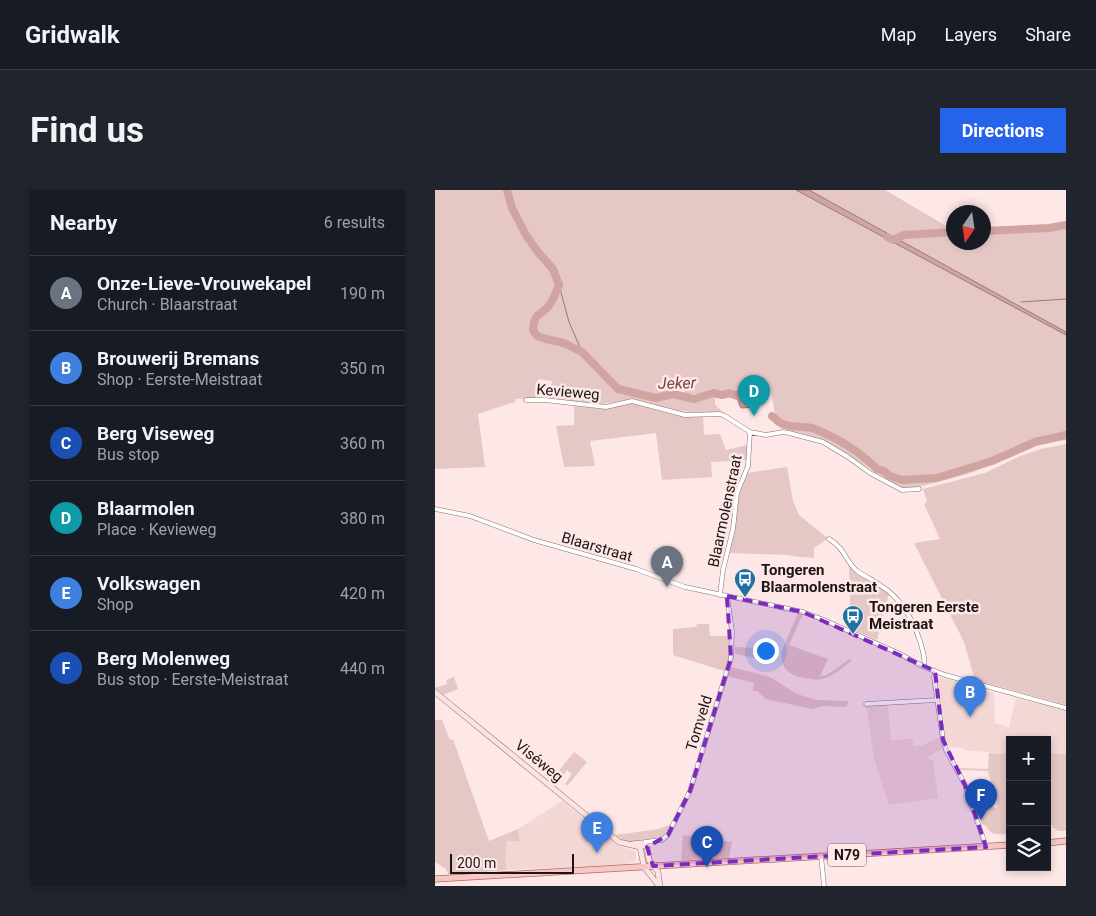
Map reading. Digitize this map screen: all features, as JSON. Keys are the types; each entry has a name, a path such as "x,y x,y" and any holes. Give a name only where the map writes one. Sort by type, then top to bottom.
{"main road":[{"name":"Viséweg","path":"435,692 619,842 629,845 635,843 643,846"},
{"path":"1051,843 1066,842"},
{"path":"986,846 1006,845"},
{"path":"643,846 649,860 659,874 660,886"},
{"path":"643,846 644,867 660,886"},
{"name":"N79","path":"435,879 986,846"}],"street":[{"name":"Kevieweg","path":"526,400 545,400 606,407 632,401 685,415 720,414 750,432"},
{"path":"750,432 766,435 783,432 817,440 848,457 870,473 902,490 919,489"},
{"name":"Blaarmolenstraat","path":"720,595 723,570 733,529 737,493 748,466 750,432"},
{"name":"Blaarstraat","path":"435,509 470,516 534,540 636,569 685,588 778,605 803,612 900,654 924,667 1066,708"},
{"path":"829,539 841,547 852,566 887,590 902,604 911,618 917,633 925,657 924,667"},
{"name":"Tomveld","path":"643,846 653,841 662,840 668,835 690,790 731,658 732,631 727,596"},
{"path":"935,671 937,700 945,745 965,785 986,846"},
{"path":"866,704 937,700"},
{"path":"821,856 823,886"}],"highlighted area":[{"path":"727,596 803,612 935,671 943,740 965,785 986,847 653,866 647,847 668,835 690,791 731,658"}],"shaded area":[{"path":"435,190 796,190 1066,335 1066,440 1039,445 971,473 915,488 901,488 829,443 780,428 781,421 775,414 771,391 745,383 741,392 736,393 736,396 725,399 715,397 715,404 724,414 679,411 635,399 601,404 549,398 552,381 538,379 536,398 515,399 515,402 478,414 485,467 435,469","holes":["683,389 686,394 700,394 712,389 714,396 705,399 699,395 682,399 666,397 658,400 656,397"]},
{"path":"796,190 809,190 1066,332 1066,335"},
{"path":"809,190 885,190 946,226 946,230 903,233 894,237"},
{"path":"1066,229 1066,332 898,239 946,236 946,250 991,250 991,234"},
{"path":"747,386 750,386 760,397 760,403 757,407 741,408 740,406 735,395 736,392 746,391"},
{"path":"630,403 678,416 703,417 704,435 720,434 726,450 747,445 746,460 711,462 712,477 662,480 656,433 590,441 595,466 564,467 556,426 574,425 574,406 601,409"},
{"path":"1066,444 1066,705 975,680 964,642 914,543 940,539 924,504 927,501 923,489 985,473 1018,457 1041,449"},
{"path":"787,467 793,501 799,515 841,549 845,556 827,539 814,548 814,558 790,555 728,553 737,501 747,473"},
{"path":"845,557 851,567 889,593 877,640 851,629 849,567"},
{"path":"798,613 803,614 789,645 828,659 820,676 827,675 851,658 851,661 839,671 820,679 795,676 787,671 781,659 781,653"},
{"path":"697,624 709,624 710,636 729,636 730,656 724,671 673,655 673,629 696,627"},
{"path":"770,644 770,661 735,654 735,647 756,648"},
{"path":"731,667 770,677 797,694 817,700 848,701 847,707 824,706 812,709 766,699 757,691 753,691 754,683 727,676"},
{"path":"454,677 458,689 443,695 435,688 447,684 446,680"},
{"path":"940,677 994,693 995,723 1009,727 1016,698 1066,710 1066,754 1051,753 1051,736 1006,736 1006,754 949,747 944,735 936,685"},
{"path":"866,705 888,705 891,740 912,739 914,746 923,745 940,737 943,748 928,757 929,760 933,760 938,798 889,805 874,758"},
{"path":"435,720 442,720 450,740 453,739 489,841 518,829 520,841 507,841 505,860 507,870 449,875 446,869 435,862"},
{"path":"574,752 587,762 567,786 565,784 572,774 567,770 562,777 557,773"},
{"path":"989,753 1006,754 1006,834 991,832 982,824 975,803 997,808 996,787 978,788 977,785 991,782 988,771 960,770 959,768 988,769"},
{"path":"1051,753 1066,754 1066,831 1058,831 1051,825"},
{"path":"562,801 619,846 636,851 636,859 624,865 507,870 505,860 507,840 520,841 518,829"},
{"path":"671,824 666,833 661,837 626,842 615,835 659,829"},
{"path":"683,835 732,842 729,858 681,860"}],"waterway":[{"name":"Jeker","path":"507,190 512,208 526,235 553,269 559,285 547,308 535,319 533,330 537,336 564,343 582,352 618,389 656,398 673,394 694,399 713,393 722,395 729,393 743,398"},
{"path":"991,231 1049,228 1066,225"},
{"path":"887,237 893,240 904,235 946,232"},
{"path":"559,285 569,322 582,352"},
{"path":"1021,302 1066,299"},
{"name":"Jeker","path":"772,416 785,425 815,429 832,437 856,451 877,469 902,480 937,478 992,461 1035,442 1066,435"}],"place":[{"name":"Blaarmolen","path":"754,416"},
{"name":"Onze-Lieve-Vrouwekapel","path":"667,587"},
{"name":"Tongeren Blaarmolenstraat","path":"745,598"},
{"name":"Tongeren Eerste Meistraat","path":"853,635"},
{"name":"Brouwerij Bremans","path":"970,717"},
{"name":"Berg Molenweg","path":"981,820"},
{"name":"Volkswagen","path":"597,853"},
{"name":"Berg Viseweg","path":"707,867"}]}
